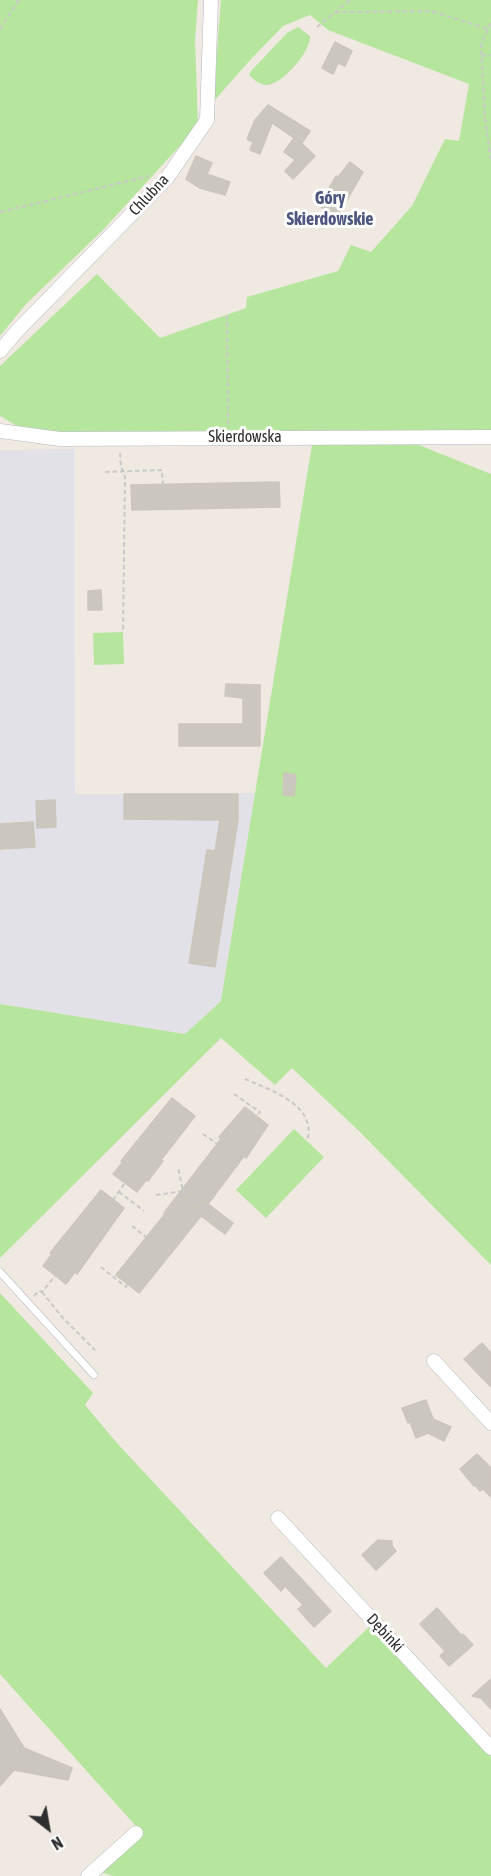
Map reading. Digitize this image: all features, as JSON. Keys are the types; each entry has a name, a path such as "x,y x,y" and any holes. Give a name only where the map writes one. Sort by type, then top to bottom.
{"street":[{"name":"Chlubna","path":"0,351 167,178 207,120 212,0"},
{"name":"Skierdowska","path":"0,431 60,439 491,437"},
{"path":"434,1361 491,1423"},
{"name":"Dębinki","path":"278,1518 491,1748"},
{"path":"88,1876 136,1833"}],"lane":[{"path":"0,1272 94,1375"}],"path":[{"path":"0,29 19,0"},
{"path":"317,27 350,0"},
{"path":"335,12 431,11 488,29"},
{"path":"491,23 481,44 485,119 491,161"},
{"path":"482,56 491,55"},
{"path":"0,212 156,175"},
{"path":"227,315 228,437"},
{"path":"119,437 125,477 123,632"},
{"path":"105,472 162,470 163,487"},
{"path":"245,1079 288,1098 305,1116 310,1132 307,1141"},
{"path":"234,1094 260,1112 257,1116"},
{"path":"203,1134 217,1144"},
{"path":"178,1167 183,1191 220,1222"},
{"path":"113,1200 126,1183"},
{"path":"156,1195 183,1191"},
{"path":"119,1192 144,1211"},
{"path":"186,1208 199,1192"},
{"path":"132,1226 146,1237"},
{"path":"101,1267 126,1287 128,1284"},
{"path":"28,1303 39,1291 42,1292 55,1276"},
{"path":"42,1292 62,1317 95,1350"}],"shaded area":[{"path":"74,449 75,794 255,793 221,1001 185,1034 0,1004 0,450"}],"green space":[{"path":"0,0 198,0 195,39 198,126 102,231 26,304 0,336"},
{"path":"221,0 491,0 491,430 38,432 17,426 0,416 0,366 97,274 160,338 246,308 247,297 338,271 351,245 371,252 412,206 445,139 459,141 469,84 328,30 310,15 283,26 213,102"},
{"path":"298,27 310,36 309,42 301,58 287,74 272,84 265,85 249,75 287,33"},
{"path":"414,443 491,474 491,1265 358,1130 292,1068 275,1085 221,1038 0,1258 0,1004 185,1034 221,1001 312,445"},
{"path":"123,632 124,664 94,665 93,633"},
{"path":"294,1129 324,1157 266,1218 236,1190"},
{"path":"0,1293 93,1393 85,1405 116,1442 326,1668 369,1627 491,1757 491,1876 113,1876 101,1872 143,1834 0,1674"}],"building":[{"path":"335,42 352,51 345,66 338,63 333,74 322,68"},
{"path":"268,105 310,131 302,143 299,141 315,156 293,179 285,171 295,160 284,152 294,138 272,123 260,154 250,150 253,142 247,139 255,120"},
{"path":"196,156 212,163 207,174 230,182 225,195 200,188 186,179"},
{"path":"350,162 363,172 338,216 319,206 336,176 338,177"},
{"path":"279,482 280,507 132,510 131,485"},
{"path":"101,590 102,610 88,610 88,591"},
{"path":"226,684 260,685 260,746 179,746 179,724 243,724 243,698 225,696"},
{"path":"284,773 296,775 294,796 283,795"},
{"path":"124,794 238,794 238,820 215,967 189,963 207,850 215,851 220,820 124,819"},
{"path":"55,800 56,827 37,828 36,801"},
{"path":"33,822 35,847 0,849 0,824"},
{"path":"172,1098 195,1116 148,1181 146,1180 137,1192 113,1174"},
{"path":"245,1107 268,1125 246,1158 244,1156 208,1204 233,1223 225,1234 201,1216 139,1293 116,1275 221,1139 219,1137"},
{"path":"101,1190 124,1208 77,1274 75,1272 66,1284 43,1266 52,1254 50,1253"},
{"path":"482,1343 491,1353 491,1387 464,1359"},
{"path":"426,1400 433,1419 451,1427 444,1441 428,1433 416,1438 410,1422 408,1423 402,1408"},
{"path":"477,1454 491,1468 491,1497 483,1489 480,1491 474,1486 460,1469"},
{"path":"378,1540 392,1541 392,1546 396,1551 376,1570 362,1555"},
{"path":"281,1557 331,1611 314,1627 298,1609 303,1605 285,1586 281,1591 264,1573"},
{"path":"437,1608 473,1645 449,1666 440,1656 445,1651 420,1624"},
{"path":"491,1679 491,1709 481,1698 472,1696"},
{"path":"0,1709 24,1748 72,1768 68,1780 14,1770 0,1786"}],"district":[{"name":"Góry Skierdowskie","path":"330,208"}]}
